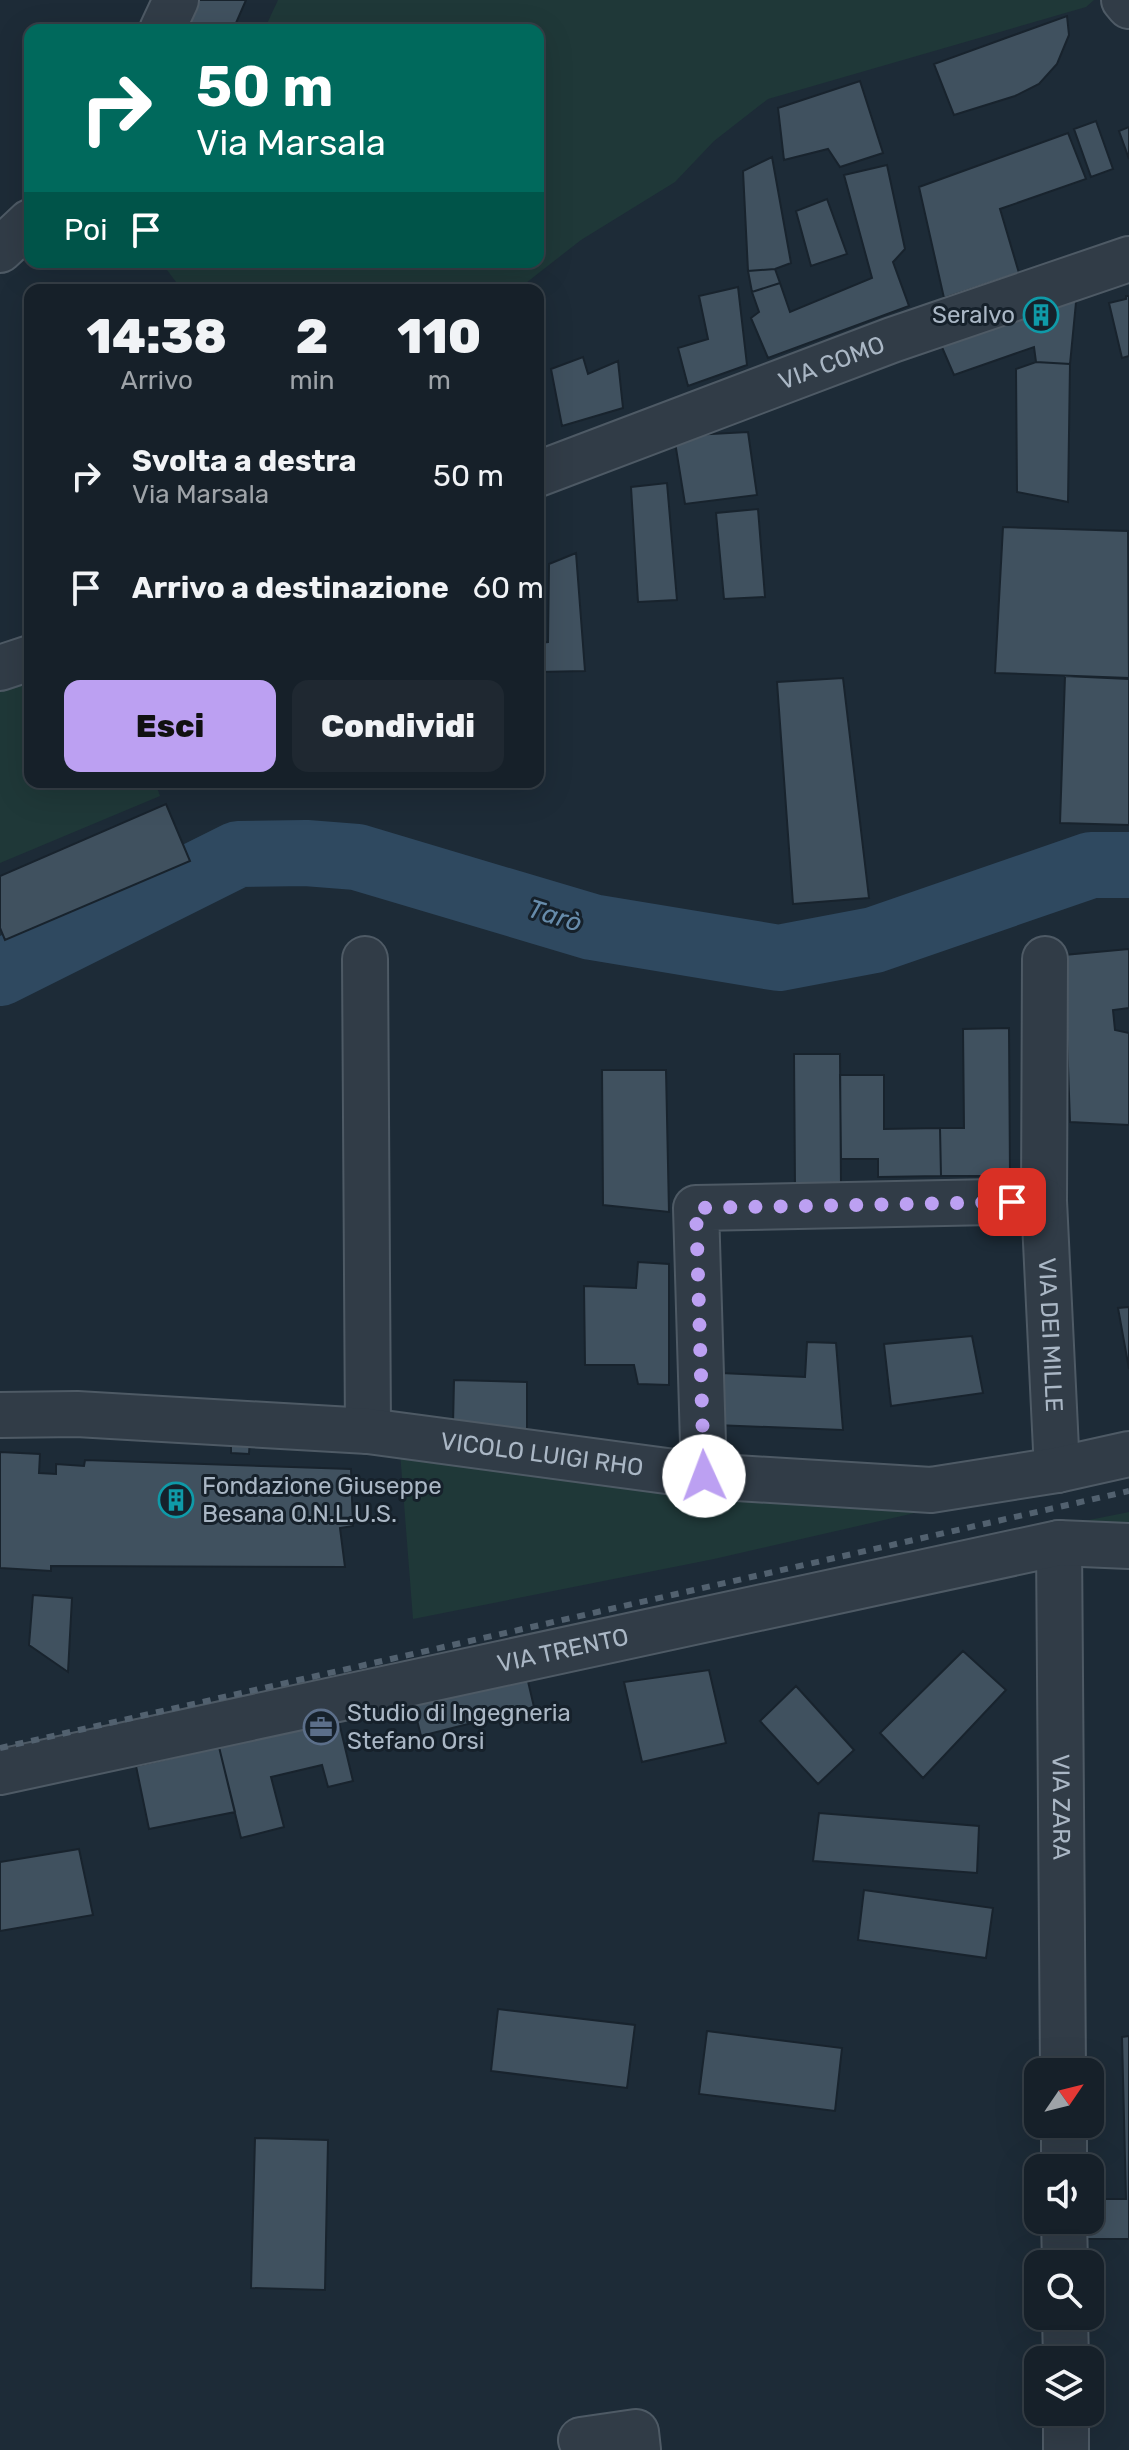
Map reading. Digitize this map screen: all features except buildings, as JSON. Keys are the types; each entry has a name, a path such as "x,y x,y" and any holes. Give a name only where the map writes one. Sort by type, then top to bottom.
{"street":[{"path":"165,24 176,0"},
{"path":"1124,0 1129,6"},
{"path":"0,250 24,228"},
{"name":"VIA COMO","path":"544,472 892,340 1129,259"},
{"path":"0,668 24,660"},
{"path":"365,959 368,1431"},
{"name":"VIA DEI MILLE","path":"1045,959 1044,1201 1057,1470"},
{"path":"704,1476 696,1208 1044,1201"},
{"name":"VICOLO LUIGI RHO","path":"0,1415 77,1414 368,1431 704,1476 931,1490 1057,1470 1129,1454"},
{"name":"VIA TRENTO","path":"0,1772 1059,1543 1129,1546"},
{"name":"VIA ZARA","path":"1059,1543 1063,2058"},
{"path":"1066,2426 1066,2450"},
{"path":"581,2440 636,2432 638,2450"}],"green space":[{"path":"278,0 1094,0 1086,7 768,99 714,141 675,182 581,240 525,284 178,284 166,268 544,268 544,24 267,24"},
{"path":"24,682 24,788 157,788 160,796 0,863 0,692"},
{"path":"400,1452 879,1509 954,1504 714,1559 413,1619"},
{"path":"1129,1512 1129,1528 1064,1525"}],"waterway":[{"name":"Tarò","path":"0,973 238,854 306,853 357,857 592,927 779,958 874,940 1091,865 1129,865"}],"railway":[{"path":"0,1748 1129,1491"}],"place":[{"name":"Seralvo","path":"1041,315"},
{"name":"Fondazione Giuseppe Besana O.N.L.U.S.","path":"176,1500"},
{"name":"Studio di Ingegneria Stefano Orsi","path":"321,1727"}],"route":[{"path":"704,1476 696,1208 1012,1202"}]}
